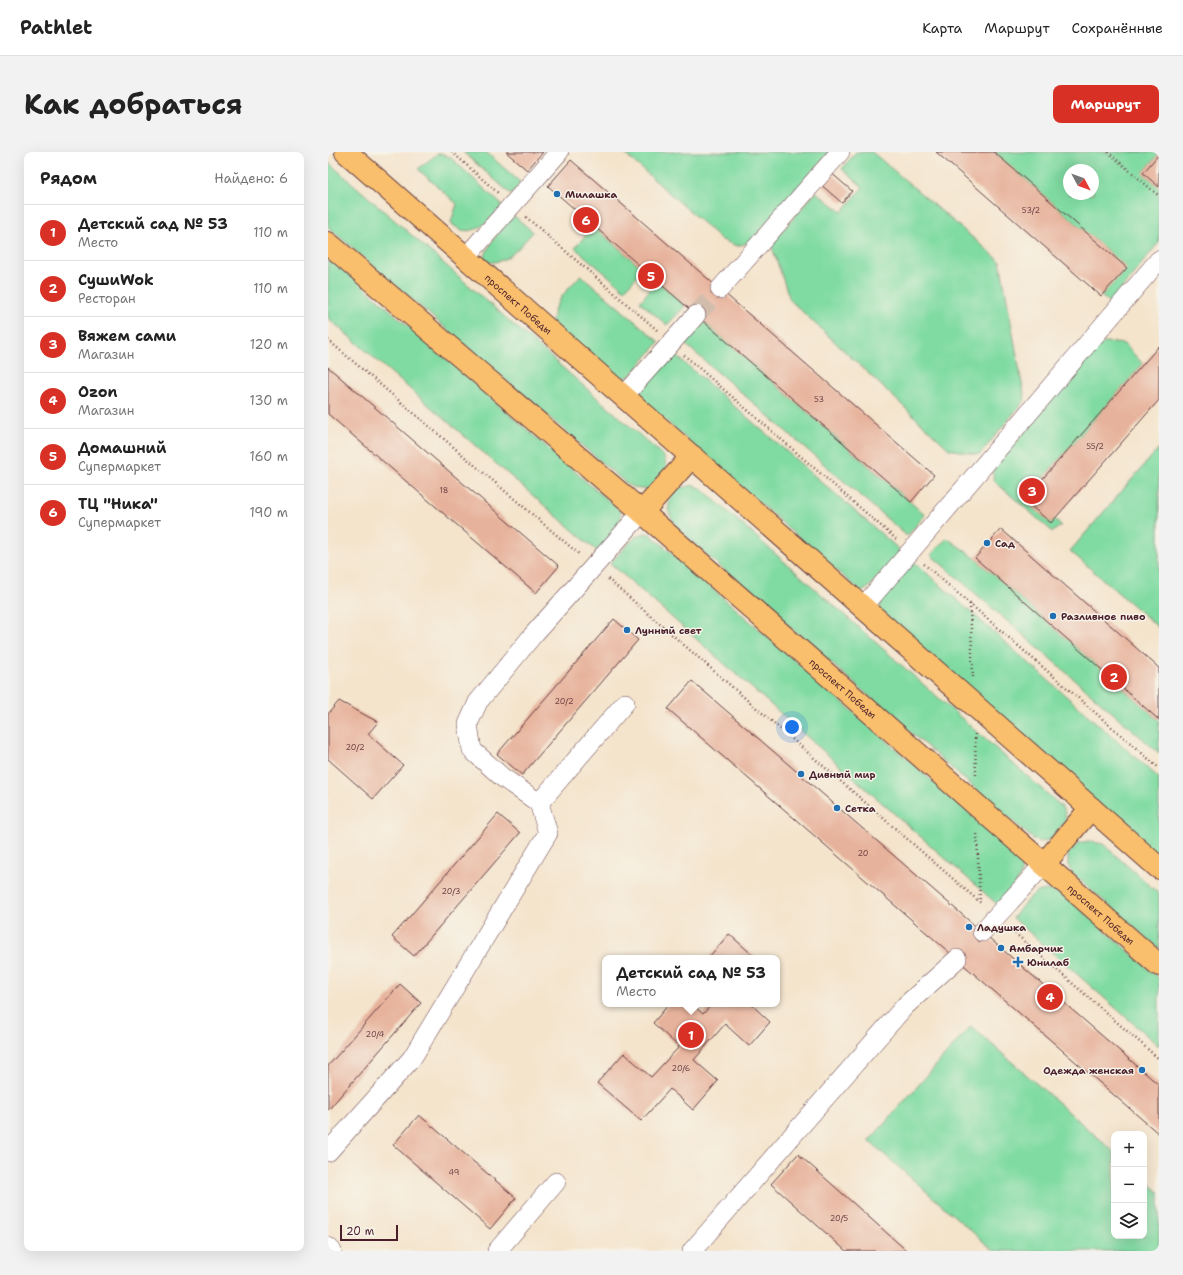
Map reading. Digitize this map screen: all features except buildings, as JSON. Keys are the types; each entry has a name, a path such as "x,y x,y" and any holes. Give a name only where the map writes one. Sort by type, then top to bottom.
{"main road":[{"name":"проспект Победы","path":"346,152 1159,868"},
{"name":"проспект Победы","path":"328,243 642,512 1159,965"},
{"path":"642,512 692,456"},
{"path":"1044,864 1092,808"}],"lane":[{"path":"466,258 559,152"},
{"path":"720,289 840,152"},
{"path":"863,607 1159,260"},
{"path":"624,396 696,315"},
{"path":"328,1152 412,1058 548,833 540,803 502,777 472,750 468,724 478,702 533,635 642,512"},
{"path":"540,803 625,703"},
{"path":"982,932 1044,864"},
{"path":"692,1251 905,1006 957,959"},
{"path":"497,1251 556,1182"},
{"path":"328,1247 332,1251"}],"path":[{"path":"452,152 910,551 936,576 970,603 1159,768"},
{"path":"1108,152 1159,196"},
{"path":"328,340 594,567 1159,1059"},
{"path":"970,603 980,902"}],"green space":[{"path":"463,152 486,152 521,183 511,194"},
{"path":"623,152 830,152 754,237 747,243 737,246 722,240"},
{"path":"856,152 872,152 1000,261 1025,400 979,455 949,449 790,300 771,244 816,192 842,212 863,187 842,169"},
{"path":"994,152 1159,152 1159,154 1143,173 1159,187 1159,242 1110,303 1101,296 1126,267"},
{"path":"437,154 443,154 451,158 503,206 480,227 467,231 453,225 451,222 457,204 418,169"},
{"path":"328,162 664,457 667,469 648,489 639,489 628,485 328,227"},
{"path":"514,216 533,232 517,250 506,258 499,261 483,262 491,243"},
{"path":"593,226 643,269 625,290 575,248"},
{"path":"328,258 335,262 620,511 621,517 618,528 598,552 328,318"},
{"path":"581,275 659,342 628,377 619,379 552,326 552,318 557,304 565,292"},
{"path":"657,281 685,306 667,325 640,302"},
{"path":"704,322 925,515 907,536 684,343"},
{"path":"1106,342 1124,344 1143,364 1024,500 1051,523 1054,519 1061,525 1053,532 993,480 994,468 1095,348"},
{"path":"672,352 901,551 867,589 861,592 641,399 642,387"},
{"path":"1159,448 1159,628 1070,551"},
{"path":"694,485 702,489 1061,806 1065,812 1066,821 1049,840 1039,842 1032,838 676,528 668,510 671,495 679,488"},
{"path":"645,533 650,534 1017,855 1021,862 1022,869 1020,875 1013,888 998,905 610,563 635,537"},
{"path":"947,538 975,558 1159,720 1159,753 931,555"},
{"path":"913,561 1159,778 1159,863 879,609 882,598"},
{"path":"1088,841 1103,844 1159,894 1159,949 1072,873 1068,865 1068,854 1079,843"},
{"path":"1045,890 1061,892 1159,978 1159,1046 1013,918 1031,897 1040,891"},
{"path":"971,1026 1111,1149 1111,1239 1147,1239 1147,1182 1159,1192 1159,1251 994,1251 869,1141"}],"tunnel":[{"path":"696,315 720,289"}],"place":[{"name":"Милашка","path":"557,194"},
{"name":"ТЦ \"Ника\"","path":"586,220"},
{"name":"Домашний","path":"651,276"},
{"name":"Вяжем сами","path":"1032,491"},
{"name":"Сад","path":"987,543"},
{"name":"Разливное пиво","path":"1053,616"},
{"name":"Лунный свет","path":"627,630"},
{"name":"СушиWok","path":"1114,677"},
{"name":"Дивный мир","path":"801,774"},
{"name":"Сетка","path":"837,808"},
{"name":"Ладушка","path":"969,927"},
{"name":"Амбарчик","path":"1001,948"},
{"name":"Юнилаб","path":"1018,962"},
{"name":"Ozon","path":"1050,997"},
{"name":"Детский сад № 53","path":"691,1035"},
{"name":"Одежда женская","path":"1142,1070"}]}
